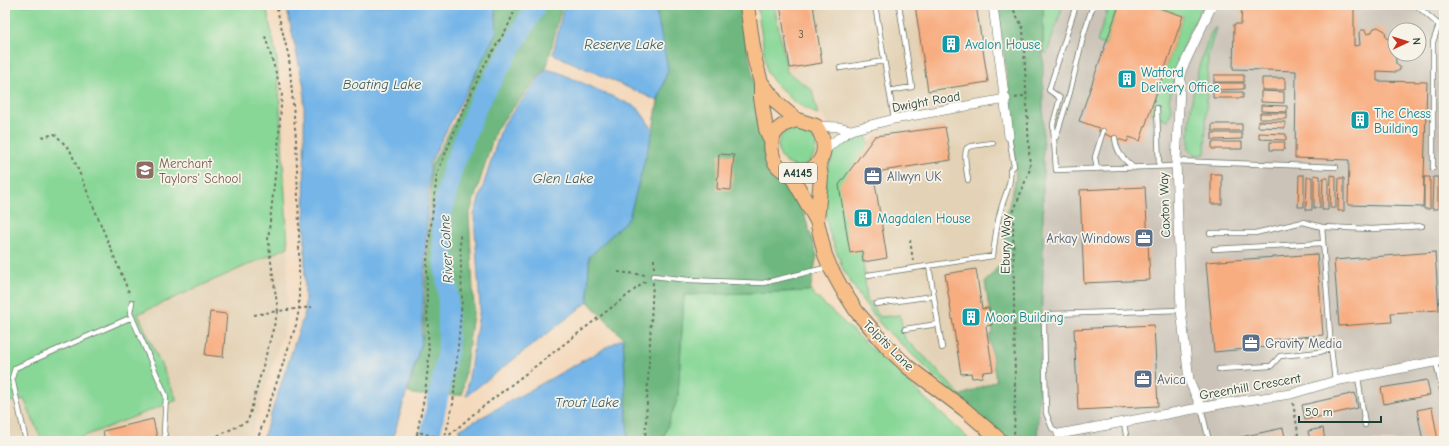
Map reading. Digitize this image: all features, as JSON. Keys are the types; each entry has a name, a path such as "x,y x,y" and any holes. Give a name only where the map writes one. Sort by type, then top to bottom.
{"main road":[{"name":"Tolpits Lane","path":"747,5 755,61 761,82 761,98 766,129 771,141 772,158 783,170 790,173 817,221 825,255 841,287 857,312 890,350 908,367 964,409 1001,441"},
{"name":"Tolpits Lane","path":"761,82 778,104 797,120 816,126"},
{"path":"771,141 775,132 781,126 788,122 797,120"},
{"name":"A4145","path":"816,126 824,141 824,150"},
{"name":"Tolpits Lane","path":"817,221 821,177 819,164 824,150"},
{"name":"A4145","path":"790,173 801,173 811,170 819,164"}],"street":[{"path":"993,5 1006,99 1009,136"},
{"name":"Caxton Way","path":"1201,407 1189,380 1181,310 1176,164 1181,71 1212,5"},
{"name":"Dwight Road","path":"824,150 851,130 894,119 1006,99"},
{"name":"Dwight Road","path":"816,126 839,127 851,130"},
{"name":"Greenhill Crescent","path":"1059,434 1124,423 1201,407 1291,394 1335,381 1440,361"}],"lane":[{"path":"875,5 894,119"},
{"path":"889,91 912,87 898,5"},
{"path":"1076,5 1049,90 1060,98 1054,124 1056,170 1159,167 1176,164 1336,167"},
{"path":"1054,141 1070,92 1084,33 1093,5"},
{"path":"1416,5 1439,25"},
{"path":"1433,168 1433,42 1439,25 1444,19"},
{"path":"840,68 884,61"},
{"path":"1157,108 1159,167"},
{"path":"1096,169 1095,157 1103,131"},
{"path":"868,275 993,256 1000,210 1011,178 1010,170 1014,166 1009,136"},
{"path":"1115,138 1116,149 1134,168"},
{"path":"968,180 965,153 968,148 993,143"},
{"path":"1210,233 1255,233 1303,222 1322,227 1372,229 1422,226"},
{"path":"1322,227 1331,348 1335,381"},
{"path":"1214,249 1323,243"},
{"path":"929,266 942,348"},
{"path":"653,276 688,280 763,283 830,267"},
{"path":"876,304 933,296"},
{"path":"132,302 130,313 166,396 164,431 166,441"},
{"path":"1059,434 1052,428 1046,413 1044,324 1047,317 1051,314 1181,310"},
{"path":"26,441 12,378 15,368 132,317"},
{"path":"905,329 938,324"},
{"path":"1219,369 1271,366 1280,356 1320,352 1331,348"},
{"path":"1440,361 1442,390"},
{"path":"1358,377 1365,425"},
{"path":"1201,407 1209,441"},
{"path":"1124,423 1127,441"}],"path":[{"path":"257,441 296,324 299,309 299,227 296,139 289,58 276,5"},
{"path":"414,441 425,393 429,357 427,260 437,174 462,113 482,71 507,28 517,5"},
{"name":"Ebury Way","path":"1011,5 1024,28 1030,169 1013,213 1015,391 1014,441"},
{"path":"207,441 248,421 278,312 268,240 278,149 282,93 265,36"},
{"path":"42,137 55,134 70,150 132,302"},
{"path":"444,440 453,404 462,300 460,234"},
{"path":"910,240 914,268"},
{"path":"644,441 654,257"},
{"path":"618,272 653,276"},
{"path":"444,440 476,412 653,276"},
{"path":"254,315 312,307"},
{"path":"1291,394 1298,432 1298,441"},
{"path":"417,433 444,440"}],"shaded area":[{"name":"Merchant Taylors' School","path":"5,5 266,5 282,93 288,247 287,320 249,441 5,441"},
{"path":"774,5 997,5 1010,99 1016,179 1004,222 1005,259 993,333 989,336 996,381 957,397 936,375 872,319 842,271 828,235 824,203 826,175 832,152 834,130 817,110 812,90 787,72"},
{"path":"1043,5 1444,5 1444,441 1037,441 1043,272"}],"green space":[{"name":"Merchant Taylors' School","path":"5,5 266,5 277,59 288,247 138,314 177,400 72,441 42,441 24,399 5,403"},
{"path":"493,5 562,5 547,66 496,129 469,216 474,307 462,395 419,395 408,393 423,335 431,166 454,123 483,58"},
{"path":"655,5 739,5 764,132 764,152 771,166 788,179 800,201 817,255 810,291 684,295 678,397 662,441 628,441 623,338 588,302 589,257 629,218 653,130 658,101 668,69"},
{"path":"757,5 774,5 787,72 812,90 818,115 794,102 774,82 767,72"},
{"path":"997,5 1043,5 1043,272 1037,441 985,441 957,397 996,381 989,336 993,333 985,282 1005,259 1004,222 1016,179 1010,99"},
{"path":"1043,5 1063,5 1047,53 1043,51"},
{"path":"1109,5 1119,5 1105,45 1097,42"},
{"path":"1151,5 1203,5 1186,39 1169,100 1172,109 1168,120 1150,113 1183,16"},
{"path":"1216,27 1208,55 1205,154 1197,155 1190,152 1189,148 1193,96 1202,59 1211,34"},
{"path":"793,128 801,128 811,133 815,140 815,154 811,161 801,166 793,166 783,161 781,158 778,151 778,143 783,133 786,131"},
{"path":"864,130 869,144 862,251 867,298 880,317 900,315 905,339 921,353 961,396 957,397 883,327 861,298 844,271 828,229 825,212 826,174 832,154 838,144 846,136"},
{"path":"810,291 971,441 662,441 678,397 684,295"}],"water":[{"name":"Boating Lake","path":"286,5 495,5 497,31 430,163 421,344 392,441 262,441 305,312 304,87"},
{"name":"Reserve Lake","path":"564,5 655,5 668,69 658,101 553,54"},
{"name":"Glen Lake","path":"546,69 560,73 638,108 653,130 629,218 589,257 588,302 466,396 480,307 474,215 502,126"},
{"name":"Trout Lake","path":"623,338 628,441 460,441 459,430"}],"building":[{"path":"780,5 813,5 822,63 790,68"},
{"name":"Avalon House","path":"915,5 976,5 988,82 928,91"},
{"name":"Watford Delivery Office","path":"1119,5 1151,5 1183,16 1140,141 1129,137 1127,142 1099,132 1099,128 1079,121"},
{"name":"The Chess Building","path":"1242,5 1354,5 1354,46 1360,45 1359,33 1361,30 1365,30 1367,34 1371,33 1374,28 1378,27 1385,31 1387,38 1387,62 1396,62 1400,67 1400,70 1396,72 1377,71 1377,81 1427,82 1423,207 1348,205 1349,160 1295,158 1296,71 1233,69 1234,24 1241,24"},
{"path":"1214,75 1244,75 1244,82 1214,82"},
{"path":"1262,78 1285,78 1285,90 1262,90"},
{"path":"1213,83 1244,83 1244,89 1214,90"},
{"path":"1261,91 1284,92 1284,103 1261,102"},
{"path":"1213,92 1243,92 1243,98 1213,98"},
{"path":"1261,105 1287,106 1287,112 1261,111"},
{"path":"1260,113 1287,113 1287,119 1260,119"},
{"path":"1258,121 1285,122 1285,128 1258,127"},
{"path":"1212,124 1242,124 1242,131 1212,131"},
{"name":"Magdalen House","path":"945,127 951,160 882,171 875,183 887,258 863,262 862,251 850,253 839,185 875,136"},
{"path":"1212,133 1242,133 1242,139 1212,140"},
{"path":"1259,133 1286,134 1286,140 1259,139"},
{"path":"1212,142 1242,142 1242,149 1212,149"},
{"path":"1270,142 1285,142 1284,150 1270,150"},
{"path":"719,154 734,155 731,190 717,189"},
{"path":"1211,174 1222,174 1222,204 1211,204"},
{"path":"1299,175 1304,175 1304,207 1298,207"},
{"path":"1314,175 1320,176 1320,208 1314,208"},
{"path":"1331,175 1336,176 1336,208 1330,208"},
{"path":"1307,177 1312,177 1312,210 1306,210"},
{"path":"1424,177 1430,177 1430,209 1424,209"},
{"path":"1433,177 1438,177 1438,209 1432,209"},
{"path":"1323,178 1328,178 1328,210 1322,210"},
{"path":"1339,178 1344,178 1344,211 1338,211"},
{"path":"1145,187 1150,280 1084,283 1080,190"},
{"path":"1435,252 1439,310 1391,313 1392,322 1339,326 1334,260"},
{"path":"1317,254 1323,335 1268,340 1268,347 1214,352 1206,262"},
{"name":"Moor Building","path":"976,269 982,309 989,308 992,325 986,326 993,371 983,372 982,377 972,378 971,373 961,374 945,274"},
{"path":"210,312 227,314 223,357 205,355"},
{"path":"1154,325 1158,406 1078,410 1074,329"},
{"path":"1427,380 1430,395 1384,404 1381,388"},
{"path":"1355,393 1358,408 1305,420 1302,405"},
{"path":"1432,407 1438,441 1423,441 1417,410"},
{"path":"153,419 158,441 105,441 103,431"},
{"path":"1283,428 1286,441 1227,441 1227,440"},
{"path":"1323,428 1325,441 1310,441 1308,431"}],"waterway":[{"name":"River Colne","path":"429,441 448,350 448,292 444,264 441,218 452,170 477,106 534,9 534,5"}],"place":[{"name":"Avalon House","path":"951,44"},
{"name":"Watford Delivery Office","path":"1127,79"},
{"name":"The Chess Building","path":"1360,120"},
{"name":"Merchant Taylors' School","path":"145,170"},
{"name":"Allwyn UK","path":"873,176"},
{"name":"Magdalen House","path":"863,218"},
{"name":"Arkay Windows","path":"1144,238"},
{"name":"Moor Building","path":"971,317"},
{"name":"Gravity Media","path":"1251,343"},
{"name":"Avica","path":"1143,379"}]}
